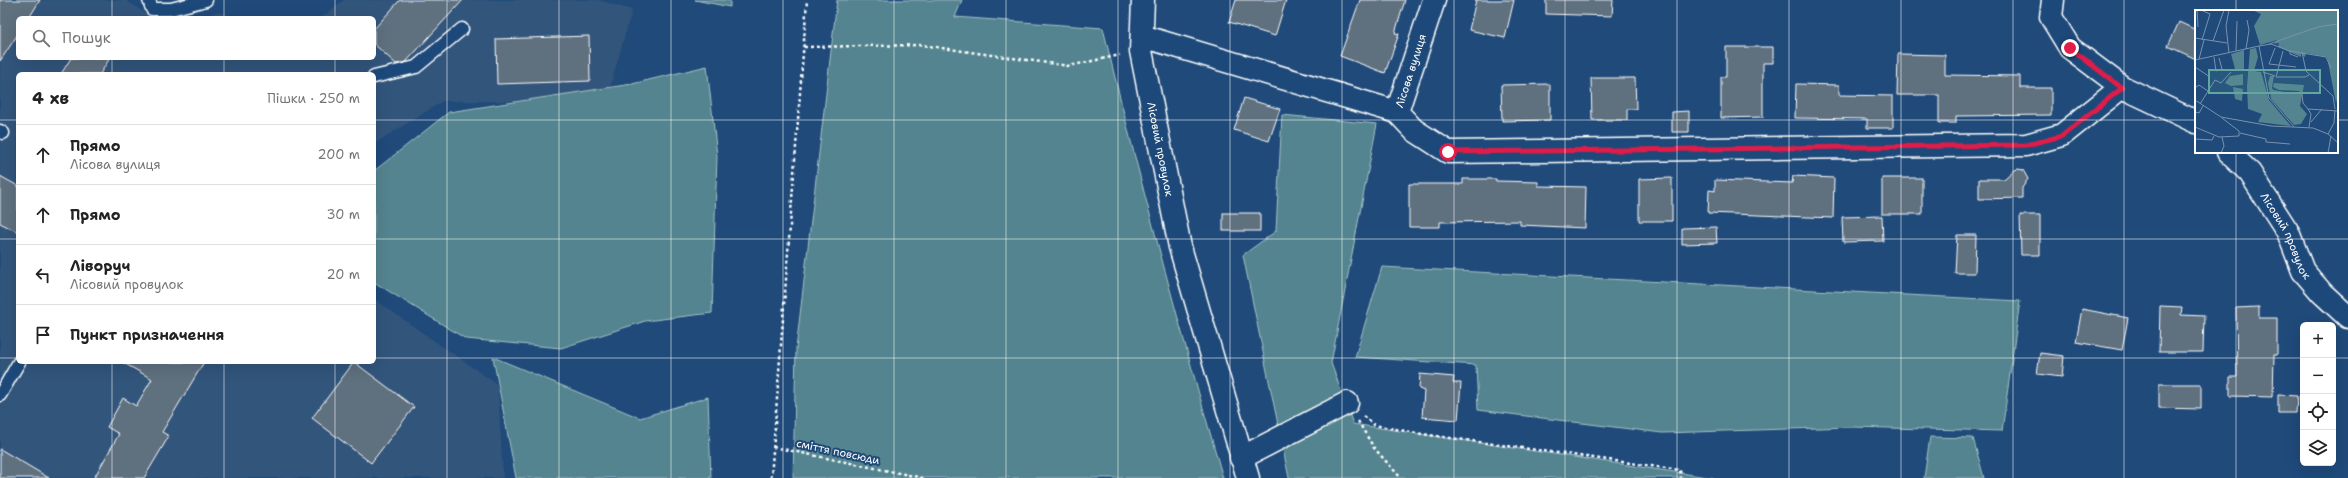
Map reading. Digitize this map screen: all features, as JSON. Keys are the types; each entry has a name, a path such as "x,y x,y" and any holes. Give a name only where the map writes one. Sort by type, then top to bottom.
{"street":[{"name":"Лісовий провулок","path":"1143,0 1142,44 1180,247 1245,468"},
{"name":"Лісова вулиця","path":"1434,0 1397,112 1414,130 1448,152 2026,145 2062,136 2122,88"},
{"path":"2052,0 2052,17 2070,48 2122,88 2195,122"},
{"path":"1142,44 1397,112"},
{"name":"Лісовий провулок","path":"2229,153 2250,173 2288,232 2303,271 2348,317"},
{"path":"1245,468 1347,403"}],"lane":[{"path":"149,0 152,9 171,9 206,0"},
{"path":"376,77 416,67 462,29"},
{"path":"0,395 18,364"}],"path":[{"path":"771,478 807,0"},
{"path":"804,47 921,45 1069,66 1142,44"},
{"path":"1347,403 1374,425 1422,434 1680,470 1681,478"},
{"path":"1347,403 1374,448 1401,478"},
{"name":"сміття повсюди","path":"773,447 923,478"}],"shaded area":[{"path":"0,0 125,0 150,16 16,16 16,60 376,60 376,16 324,16 344,0 599,0 632,10 606,102 443,101 376,143 376,72 16,72 16,364 376,364 376,300 498,385 503,478 0,478"},
{"path":"216,12 233,16 207,16"}],"green space":[{"path":"695,0 730,0 730,7"},
{"path":"837,0 962,0 955,17 1103,28 1160,254 1223,478 793,478 796,349"},
{"path":"707,66 717,156 712,313 645,321 561,348 466,339 376,283 376,169 449,112 632,84"},
{"path":"1282,115 1377,124 1331,363 1353,424 1714,478 1289,478 1243,255 1276,231"},
{"path":"1382,267 2020,301 2002,431 1851,427 1662,433 1478,410 1476,365 1355,357"},
{"path":"493,357 640,418 708,397 711,478 516,478"},
{"path":"1930,437 1973,438 1984,478 1924,478"}],"building":[{"path":"0,0 40,0 30,16 16,16 16,37 0,61"},
{"path":"400,0 463,0 406,62 396,64 376,46 376,27"},
{"path":"1236,0 1286,0 1275,36 1229,22"},
{"path":"1360,0 1405,0 1395,33 1399,34 1385,73 1340,56"},
{"path":"1476,0 1514,0 1505,38 1469,30"},
{"path":"1546,0 1613,0 1612,16 1546,14"},
{"path":"2179,22 2195,30 2195,59 2168,46"},
{"path":"589,36 590,81 497,84 496,39"},
{"path":"1726,47 1773,47 1773,63 1763,63 1763,117 1721,118 1721,77 1726,77"},
{"path":"1898,54 1945,55 1945,75 2020,76 2020,88 2051,88 2051,115 1956,116 1956,123 1939,123 1939,95 1897,95"},
{"path":"70,60 109,60 101,72 62,72"},
{"path":"1591,78 1635,78 1636,109 1627,109 1627,120 1592,120"},
{"path":"1550,84 1550,120 1502,121 1501,85"},
{"path":"1796,84 1839,85 1839,95 1893,96 1893,128 1867,128 1867,119 1795,118"},
{"path":"1244,98 1280,109 1269,141 1234,130"},
{"path":"1689,111 1689,132 1672,132 1672,112"},
{"path":"2014,170 2023,170 2028,179 2022,188 2022,198 1979,199 1979,179 2004,179"},
{"path":"0,176 16,185 16,231 0,223"},
{"path":"1793,176 1834,178 1833,218 1708,213 1709,190 1715,191 1715,180 1792,183"},
{"path":"1672,178 1672,221 1639,221 1639,179"},
{"path":"1882,178 1922,178 1922,214 1882,214"},
{"path":"1463,179 1496,179 1496,181 1538,182 1538,186 1586,187 1585,228 1520,225 1520,221 1440,222 1440,227 1409,227 1409,184 1463,184"},
{"path":"1223,213 1260,213 1260,231 1223,231"},
{"path":"2020,215 2040,215 2040,255 2021,255"},
{"path":"1882,216 1883,241 1843,242 1842,217"},
{"path":"1716,227 1717,243 1682,244 1682,228"},
{"path":"1957,235 1976,235 1975,273 1955,273"},
{"path":"2160,306 2182,307 2181,315 2204,316 2203,352 2159,352"},
{"path":"2259,307 2259,318 2277,318 2277,355 2274,355 2273,397 2230,396 2230,377 2237,377 2236,308"},
{"path":"2082,309 2128,318 2122,350 2076,342"},
{"path":"2040,353 2064,356 2062,377 2037,374"},
{"path":"126,364 203,364 162,432 169,436 144,478 94,478 119,434 107,427 123,398 136,406 152,379"},
{"path":"352,364 357,364 414,407 371,463 312,418"},
{"path":"1420,374 1454,377 1453,383 1461,383 1458,420 1422,417 1424,391 1419,389"},
{"path":"2159,384 2201,384 2201,409 2159,408"},
{"path":"2278,395 2297,396 2296,413 2278,413"},
{"path":"0,449 49,478 0,478"}],"route":[{"path":"1448,152 2026,145 2062,136 2122,88 2070,48"}]}
